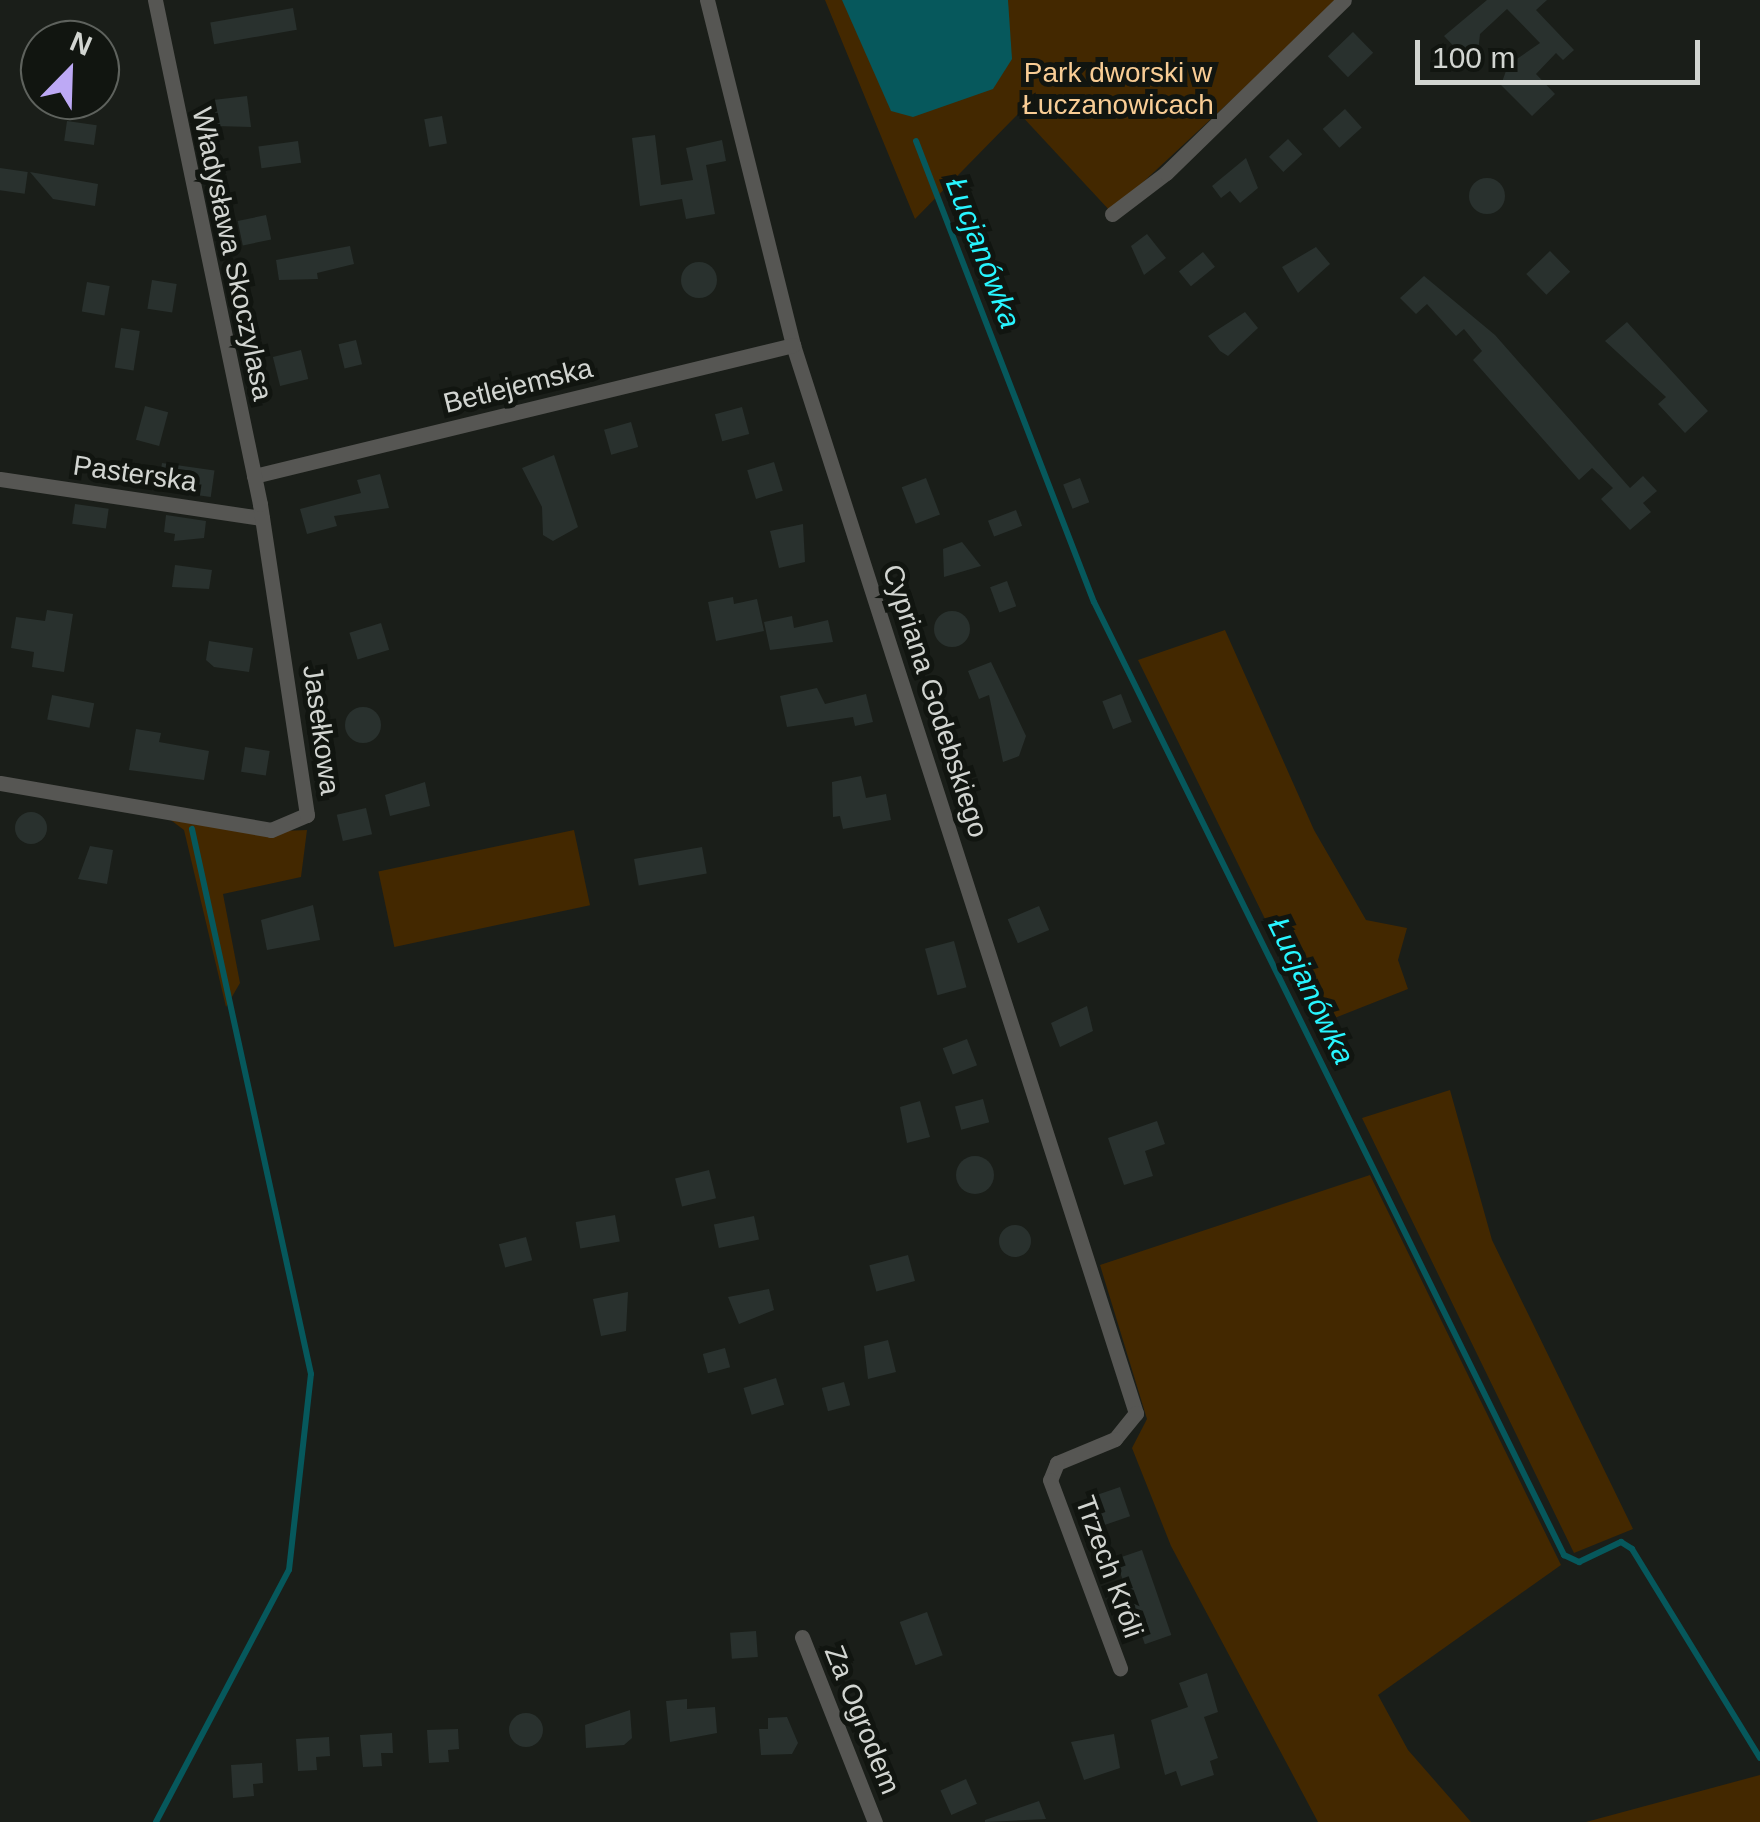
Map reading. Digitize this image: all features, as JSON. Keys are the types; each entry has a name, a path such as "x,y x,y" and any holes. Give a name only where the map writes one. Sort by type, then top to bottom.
{"street":[{"name":"Władysława Skoczylasa","path":"155,0 262,518"},
{"name":"Cypriana Godebskiego","path":"707,0 793,344 1136,1413"},
{"path":"1112,214 1164,174 1344,0"},
{"name":"Betlejemska","path":"254,476 793,344"},
{"name":"Pasterska","path":"0,480 262,518"},
{"name":"Jasełkowa","path":"0,784 271,830 307,815 262,518"},
{"name":"Trzech Króli","path":"1120,1668 1050,1480 1057,1464 1116,1439 1136,1413"},
{"name":"Za Ogrodem","path":"802,1637 875,1822"}],"green space":[{"name":"Park dworski w Łuczanowicach","path":"825,0 1339,0 1111,212 1019,113 915,219"},
{"path":"1225,630 1314,830 1366,920 1407,928 1398,960 1408,989 1317,1025 1138,660"},
{"path":"164,815 256,832 307,830 301,877 223,894 240,983 226,1007 184,830"},
{"path":"574,830 590,905 394,947 378,872"},
{"path":"1450,1090 1492,1240 1633,1529 1574,1553 1362,1118"},
{"path":"1370,1175 1561,1565 1378,1695 1408,1750 1471,1822 1318,1822 1171,1546 1132,1448 1147,1419 1100,1265"},
{"path":"1760,1775 1760,1822 1586,1822"}],"water":[{"path":"842,0 1008,0 1012,59 993,89 913,117 891,111"}],"building":[{"path":"1487,0 1547,0 1536,10 1574,50 1563,60 1556,53 1536,74 1555,94 1532,116 1501,85 1508,65 1540,43 1507,9 1480,34 1478,52 1463,56 1444,36"},
{"path":"293,8 297,30 214,44 210,23"},
{"path":"1353,32 1373,53 1348,77 1328,56"},
{"path":"247,96 251,127 216,126 213,100"},
{"path":"1345,109 1362,128 1339,148 1323,129"},
{"path":"442,116 447,144 429,147 424,119"},
{"path":"67,121 97,125 94,145 64,141"},
{"path":"655,135 661,185 693,180 686,148 722,140 726,161 706,165 715,214 686,219 682,199 640,206 632,138"},
{"path":"1288,139 1302,154 1283,172 1269,157"},
{"path":"298,141 301,163 261,168 258,147"},
{"path":"1246,158 1258,188 1240,203 1230,191 1221,198 1212,186"},
{"path":"0,168 28,172 25,194 0,190"},
{"path":"30,172 98,184 95,206 53,199"},
{"path":"1487,178 1500,183 1505,196 1500,209 1487,214 1474,209 1469,196 1474,183"},
{"path":"266,215 271,239 243,245 238,221"},
{"path":"1147,234 1166,258 1144,275 1131,246"},
{"path":"350,246 354,264 317,273 318,279 279,280 276,260"},
{"path":"1316,247 1330,264 1298,293 1282,267"},
{"path":"1550,251 1570,272 1546,295 1526,274"},
{"path":"1203,252 1215,267 1191,286 1179,272"},
{"path":"699,262 711,268 717,280 711,292 699,298 687,292 681,280 687,268"},
{"path":"1424,276 1495,335 1630,488 1643,476 1657,491 1643,503 1651,512 1630,530 1601,499 1613,488 1592,468 1579,480 1473,360 1482,351 1464,329 1456,336 1427,304 1416,314 1400,298"},
{"path":"152,280 177,284 172,313 147,309"},
{"path":"87,282 110,286 104,316 82,312"},
{"path":"1245,312 1258,328 1228,356 1208,336"},
{"path":"1627,322 1708,411 1685,433 1658,404 1666,397 1605,341"},
{"path":"121,328 140,331 134,370 115,368"},
{"path":"356,340 362,364 345,369 339,344"},
{"path":"301,350 308,379 280,386 273,357"},
{"path":"145,406 168,412 159,446 136,440"},
{"path":"742,407 749,434 722,441 715,414"},
{"path":"631,422 638,447 611,455 604,430"},
{"path":"554,455 578,527 553,541 543,535 542,507 522,468"},
{"path":"774,462 783,491 756,499 747,470"},
{"path":"162,463 214,470 211,497 158,490"},
{"path":"380,474 389,508 334,516 337,526 307,534 300,509 361,493 357,480"},
{"path":"926,478 940,514 916,524 902,487"},
{"path":"1080,478 1089,502 1073,509 1063,484"},
{"path":"75,504 109,509 106,529 72,524"},
{"path":"1016,510 1022,526 994,537 988,521"},
{"path":"166,515 206,521 204,538 174,541 175,534 164,532"},
{"path":"803,524 805,562 779,568 770,531"},
{"path":"962,542 981,566 944,577 943,549"},
{"path":"175,565 212,570 209,589 172,587"},
{"path":"1007,581 1016,606 999,613 990,587"},
{"path":"733,597 734,604 757,599 764,631 716,641 708,602"},
{"path":"47,610 73,614 64,672 32,667 34,652 11,648 16,617 45,621"},
{"path":"952,611 965,616 970,629 965,642 952,647 939,642 934,629 939,616"},
{"path":"792,616 794,628 828,620 833,642 770,650 764,622"},
{"path":"381,623 389,650 358,659 349,633"},
{"path":"209,641 253,648 249,672 214,667 206,660"},
{"path":"991,662 1026,736 1019,756 1003,762 989,695 979,699 968,671"},
{"path":"817,688 825,704 866,694 873,722 855,726 853,717 787,727 780,696"},
{"path":"1121,694 1132,722 1113,729 1102,701"},
{"path":"52,695 94,703 89,728 47,720"},
{"path":"363,707 376,712 381,725 376,738 363,743 350,738 345,725 350,712"},
{"path":"136,729 161,733 159,742 209,751 204,780 129,770"},
{"path":"245,747 270,751 266,776 241,772"},
{"path":"861,776 866,798 886,794 891,820 843,829 840,816 833,817 832,782"},
{"path":"425,782 430,806 390,816 385,795"},
{"path":"366,808 372,834 343,841 337,815"},
{"path":"31,812 42,817 47,828 42,839 31,844 20,839 15,828 20,817"},
{"path":"90,846 113,850 107,884 78,879"},
{"path":"702,847 707,874 639,886 634,859"},
{"path":"313,905 320,940 267,950 261,920"},
{"path":"1039,906 1049,930 1018,943 1008,919"},
{"path":"954,941 966,987 937,995 925,949"},
{"path":"1087,1006 1093,1031 1060,1047 1051,1023"},
{"path":"967,1039 977,1065 953,1074 943,1048"},
{"path":"983,1099 989,1122 961,1130 955,1107"},
{"path":"920,1101 930,1137 907,1143 900,1107"},
{"path":"1157,1121 1165,1144 1145,1151 1153,1176 1124,1185 1108,1138"},
{"path":"975,1156 988,1162 994,1175 988,1188 975,1194 962,1188 956,1175 962,1162"},
{"path":"709,1170 716,1198 682,1207 675,1178"},
{"path":"615,1215 620,1242 580,1249 576,1222"},
{"path":"754,1216 759,1239 719,1248 714,1225"},
{"path":"1015,1225 1026,1230 1031,1241 1026,1252 1015,1257 1004,1252 999,1241 1004,1230"},
{"path":"526,1237 532,1260 505,1267 499,1244"},
{"path":"908,1255 915,1281 876,1291 869,1265"},
{"path":"769,1289 774,1310 739,1324 728,1297"},
{"path":"628,1292 626,1331 601,1336 593,1299"},
{"path":"888,1340 896,1372 868,1379 864,1346"},
{"path":"725,1348 730,1367 708,1373 703,1354"},
{"path":"776,1378 784,1405 752,1415 743,1388"},
{"path":"844,1382 850,1405 828,1411 822,1388"},
{"path":"1120,1487 1130,1516 1105,1525 1094,1496"},
{"path":"1142,1550 1171,1635 1145,1644 1116,1559"},
{"path":"927,1612 943,1655 915,1665 900,1622"},
{"path":"756,1631 758,1657 732,1659 730,1633"},
{"path":"1207,1673 1218,1712 1204,1717 1218,1758 1210,1761 1214,1775 1181,1786 1176,1771 1165,1775 1151,1720 1188,1707 1179,1683"},
{"path":"687,1699 687,1709 715,1707 717,1733 670,1742 666,1701"},
{"path":"630,1710 632,1738 624,1745 586,1748 585,1725"},
{"path":"526,1713 538,1718 543,1730 538,1742 526,1747 514,1742 509,1730 514,1718"},
{"path":"787,1717 798,1743 792,1754 761,1755 759,1729 768,1729 768,1718"},
{"path":"458,1729 459,1749 448,1750 449,1762 429,1763 427,1730"},
{"path":"392,1733 393,1753 381,1753 382,1766 363,1767 360,1735"},
{"path":"1114,1734 1120,1768 1084,1780 1071,1742"},
{"path":"329,1737 330,1756 316,1757 317,1770 298,1771 296,1739"},
{"path":"262,1763 263,1783 253,1784 254,1796 233,1798 231,1765"},
{"path":"966,1779 977,1804 951,1815 940,1790"},
{"path":"1039,1801 1046,1819 985,1822 985,1820"}],"waterway":[{"name":"Łucjanówka","path":"916,141 1094,602 1564,1555 1579,1562 1621,1542 1632,1549 1760,1758"},
{"path":"156,1822 289,1570 311,1374 192,829"}]}
